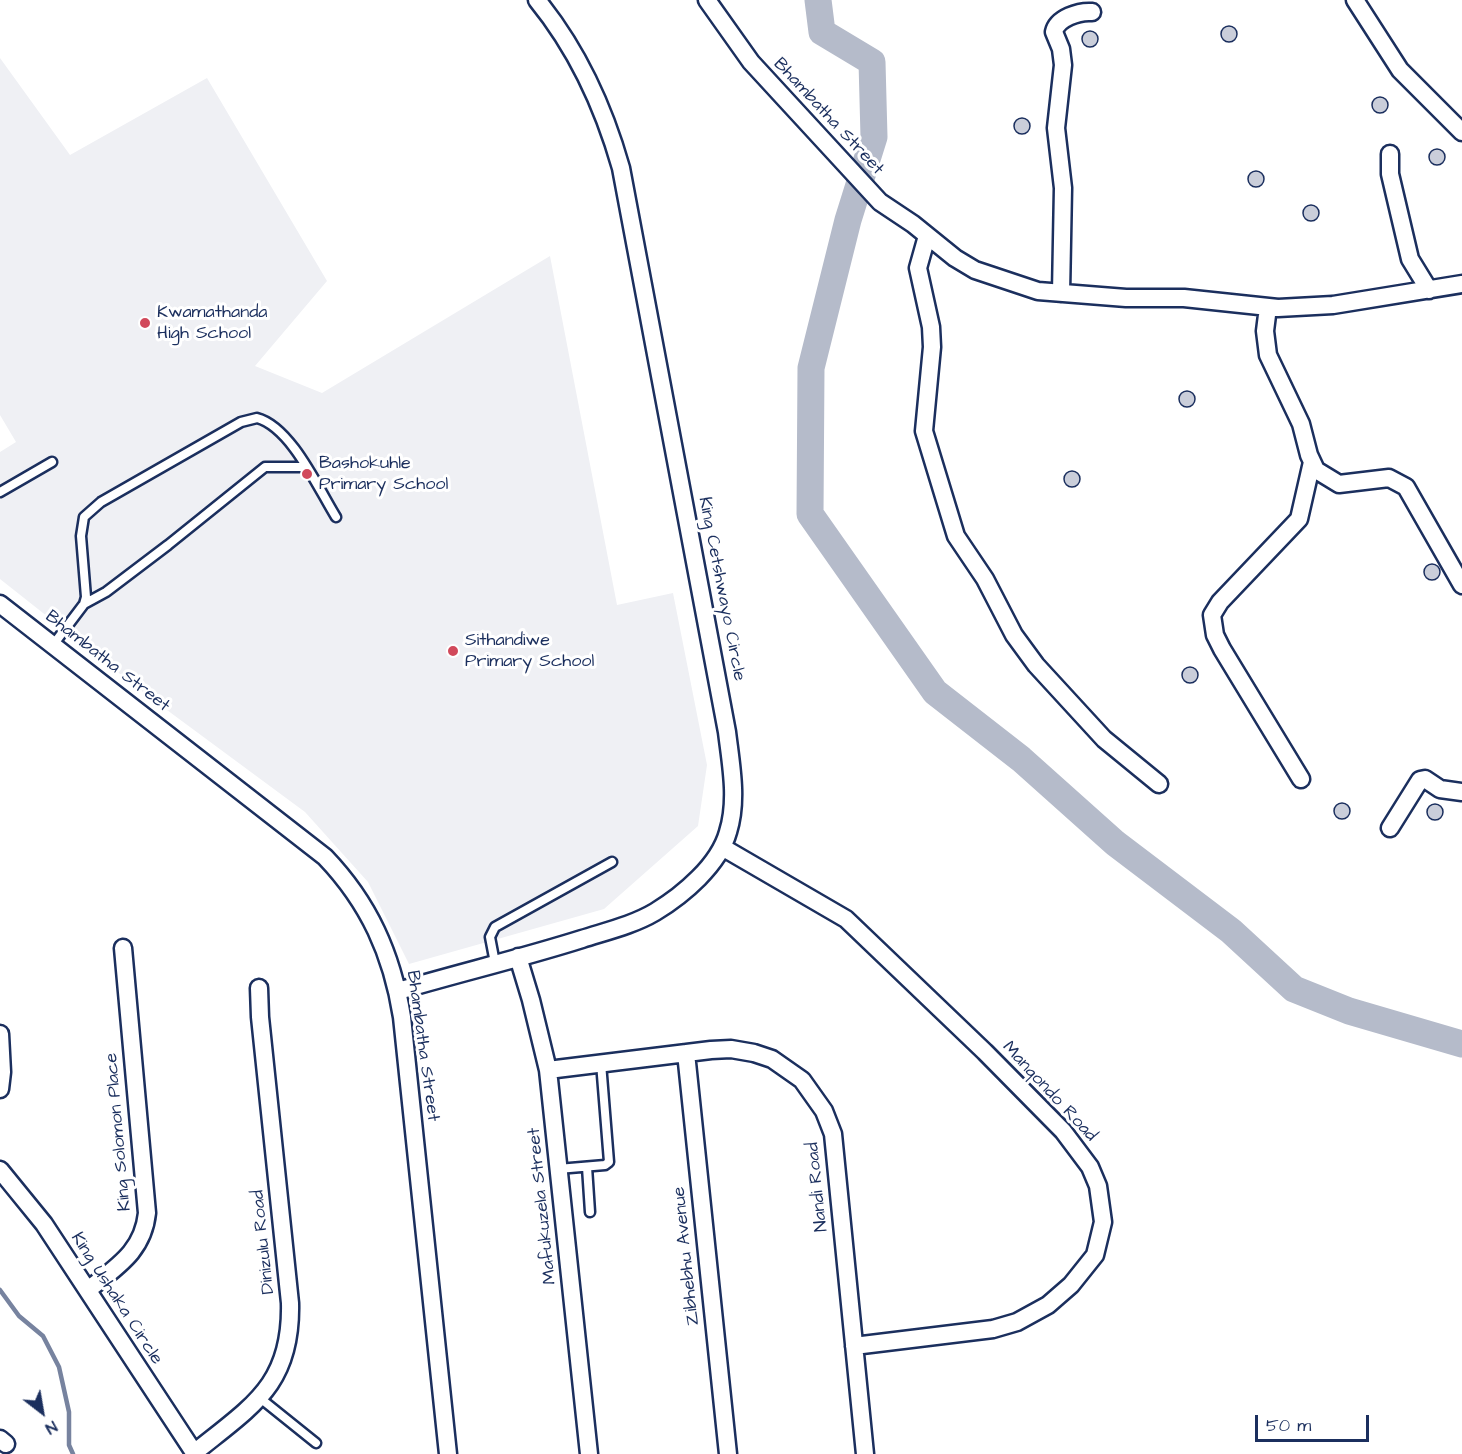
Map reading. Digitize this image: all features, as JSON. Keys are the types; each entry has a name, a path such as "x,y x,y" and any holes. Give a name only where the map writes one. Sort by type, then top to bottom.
{"street":[{"name":"King Cetshwayo Circle","path":"398,991 635,922 654,912 689,886 722,847 732,815 732,781 727,732 621,168 603,114 584,74 537,0"},
{"name":"Bhambatha Street","path":"707,0 751,62 880,202 975,270 1038,291 1126,298 1184,298 1268,307 1333,305 1462,284"},
{"path":"1355,0 1400,70 1462,132"},
{"path":"1061,293 1063,188 1056,128 1062,65 1060,49 1054,32 1062,20 1081,12 1092,12"},
{"path":"1390,154 1390,174 1410,259 1429,290"},
{"path":"932,241 918,268 933,347 924,414 924,431 956,536 985,579 1014,635 1036,665 1096,731 1159,784"},
{"path":"1268,307 1265,331 1268,355 1301,424 1312,462 1321,475 1339,484 1389,478 1406,487 1462,585"},
{"path":"1301,779 1222,649 1215,634 1212,615 1220,602 1299,519 1312,462"},
{"name":"Bhambatha Street","path":"0,604 325,857 348,881 376,927 387,953 398,991 448,1454"},
{"path":"1390,828 1420,780 1425,779 1440,789 1462,792"},
{"name":"Manqondo Road","path":"722,847 830,909 853,926 985,1052 1063,1131 1090,1167 1098,1186 1103,1222 1095,1255 1071,1285 1048,1305 1017,1322 993,1329 854,1346"},
{"name":"King Solomon Place","path":"88,1290 136,1246 145,1228 147,1213 123,948"},
{"name":"Mafukuzela Street","path":"518,957 548,1070 589,1454"},
{"name":"Dinizulu Road","path":"194,1453 260,1398 274,1380 286,1354 291,1321 259,988"},
{"path":"0,1034 0,1089"},
{"name":"Nandi Road","path":"548,1070 731,1049 772,1059 802,1080 824,1111 833,1134 865,1454"},
{"name":"Zibhebhu Avenue","path":"686,1053 728,1454"},
{"name":"King Ushaka Circle","path":"0,1170 38,1216 194,1453"}],"lane":[{"path":"84,604 86,583 81,526 84,517 101,502 249,418 265,420 275,427 305,467 336,517"},
{"path":"0,492 52,462"},
{"path":"53,645 84,604 106,592 265,467 305,467"},
{"path":"495,963 490,937 495,927 612,862"},
{"path":"558,1169 605,1165 610,1158 601,1064"},
{"path":"587,1167 590,1212"},
{"path":"260,1398 316,1443"}],"shaded area":[{"path":"0,58 70,155 207,78 327,281 255,366 322,393 550,256 617,605 673,593 707,765 698,826 604,909 409,964 368,882 305,812 148,696 0,579 0,452 16,442 0,415"}],"building":[{"path":"1229,26 1237,34 1229,42 1221,34"},
{"path":"1090,31 1098,39 1090,47 1082,39"},
{"path":"1380,97 1388,105 1380,113 1372,105"},
{"path":"1022,118 1030,126 1022,134 1014,126"},
{"path":"1437,149 1445,157 1437,165 1429,157"},
{"path":"1256,171 1264,179 1256,187 1248,179"},
{"path":"1311,205 1319,213 1311,221 1303,213"},
{"path":"1187,391 1195,399 1187,407 1179,399"},
{"path":"1072,471 1080,479 1072,487 1064,479"},
{"path":"1432,564 1440,572 1432,580 1424,572"},
{"path":"1190,667 1198,675 1190,683 1182,675"},
{"path":"1342,803 1350,811 1342,819 1334,811"},
{"path":"1435,804 1443,812 1435,820 1427,812"}],"waterway":[{"path":"818,0 822,32 872,62 874,137 848,220 811,368 810,514 935,692 1021,759 1115,843 1231,931 1294,989 1349,1011 1462,1044"},
{"path":"0,1290 19,1316 43,1336 59,1367 69,1412 69,1445 73,1454"}],"place":[{"name":"Kwamathanda High School","path":"145,323"},
{"name":"Bashokuhle Primary School","path":"307,474"},
{"name":"Sithandiwe Primary School","path":"453,651"}]}
